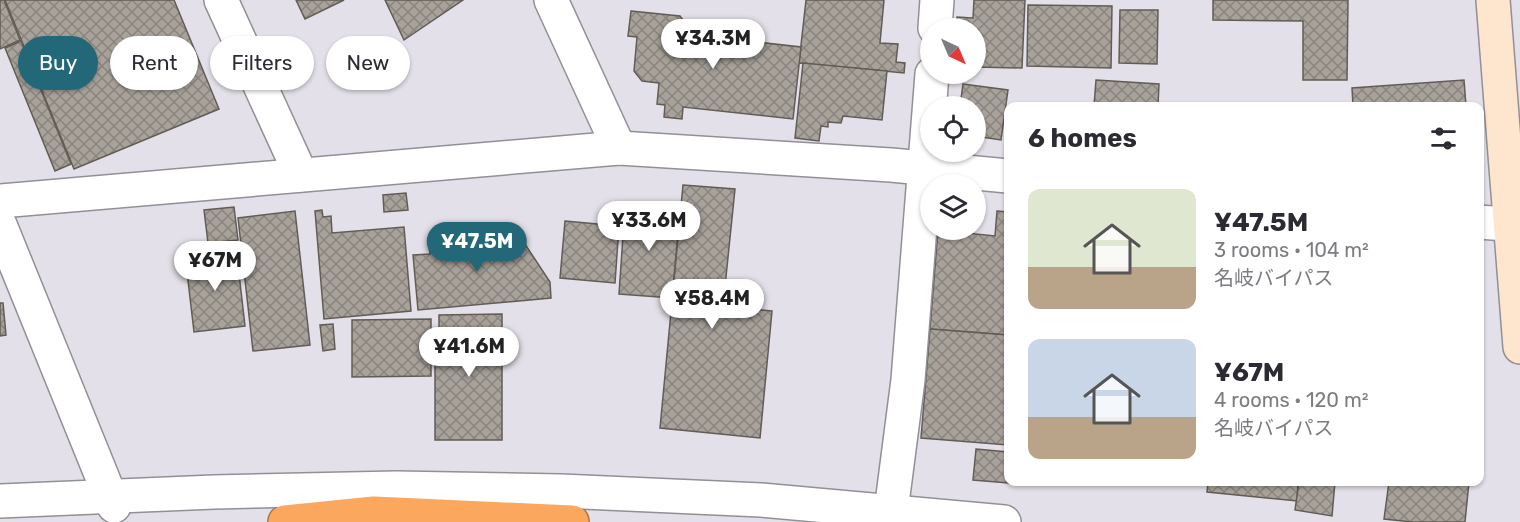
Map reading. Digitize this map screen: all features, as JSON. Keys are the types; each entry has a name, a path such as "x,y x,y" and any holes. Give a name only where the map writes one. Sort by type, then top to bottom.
{"highway":[{"path":"285,522 374,513 572,522"}],"street":[{"path":"221,0 301,175"},
{"path":"551,0 619,148"},
{"path":"936,18 937,0"},
{"path":"1493,0 1515,225 1520,347"},
{"path":"891,511 908,380 931,84"},
{"path":"0,201 619,148 925,168 1004,176"},
{"path":"1484,222 1515,225"},
{"path":"0,225 112,501"},
{"path":"0,501 112,501 419,488 561,491 761,500 1004,522"}],"building":[{"path":"0,0 4,0 18,36 18,41 0,49"},
{"path":"5,0 174,0 189,36 110,36 110,90 198,90 198,58 219,109 74,169 42,90 98,90 98,36 20,36"},
{"path":"296,0 344,0 305,19"},
{"path":"385,0 463,0 410,36 402,36"},
{"path":"806,0 884,0 880,43 898,44 896,62 905,63 904,73 799,63"},
{"path":"974,0 1025,0 1022,68 986,67 986,18 973,18"},
{"path":"1213,0 1348,0 1347,80 1303,80 1303,21 1213,20"},
{"path":"1028,5 1112,6 1111,68 1027,66"},
{"path":"1120,10 1158,10 1157,64 1119,63"},
{"path":"631,11 680,16 686,24 685,34 801,47 793,119 683,107 682,119 664,117 665,105 657,104 659,83 642,81 634,71 637,37 628,36"},
{"path":"18,42 18,80 5,48"},
{"path":"803,63 887,71 882,120 843,116 841,123 828,122 828,127 821,126 819,141 795,138"},
{"path":"1096,80 1159,84 1158,102 1094,102"},
{"path":"1464,80 1466,102 1353,102 1352,88"},
{"path":"963,84 1008,90 1006,102 1004,102 1001,140 986,138 986,96 961,96"},
{"path":"22,90 41,90 71,164 55,171"},
{"path":"683,185 735,189 723,306 772,311 760,438 660,428"},
{"path":"406,193 408,210 384,212 383,195"},
{"path":"234,207 238,240 208,243 204,210"},
{"path":"625,207 680,211 672,298 619,294"},
{"path":"322,210 323,217 331,216 332,233 404,227 411,311 324,319 315,211"},
{"path":"295,211 310,345 253,351 238,218"},
{"path":"997,211 1004,212 1004,335 930,329 937,240 986,240 986,235 995,236"},
{"path":"565,221 619,226 615,283 560,278"},
{"path":"487,234 488,249 497,248 519,235 550,282 551,298 418,310 413,255 430,254 428,238"},
{"path":"208,253 209,259 237,256 245,326 194,332 185,255"},
{"path":"0,303 3,303 6,335 0,336"},
{"path":"502,314 502,440 435,440 435,365 439,365 439,315"},
{"path":"431,319 431,376 352,377 352,320"},
{"path":"333,324 335,349 323,351 320,325"},
{"path":"930,329 1004,335 1004,445 921,438"},
{"path":"976,449 1004,452 1004,483 973,480"},
{"path":"1208,486 1298,486 1297,501 1207,492"},
{"path":"1298,486 1335,486 1332,516 1295,510"},
{"path":"1388,486 1469,486 1465,522 1412,522 1384,519"}]}
